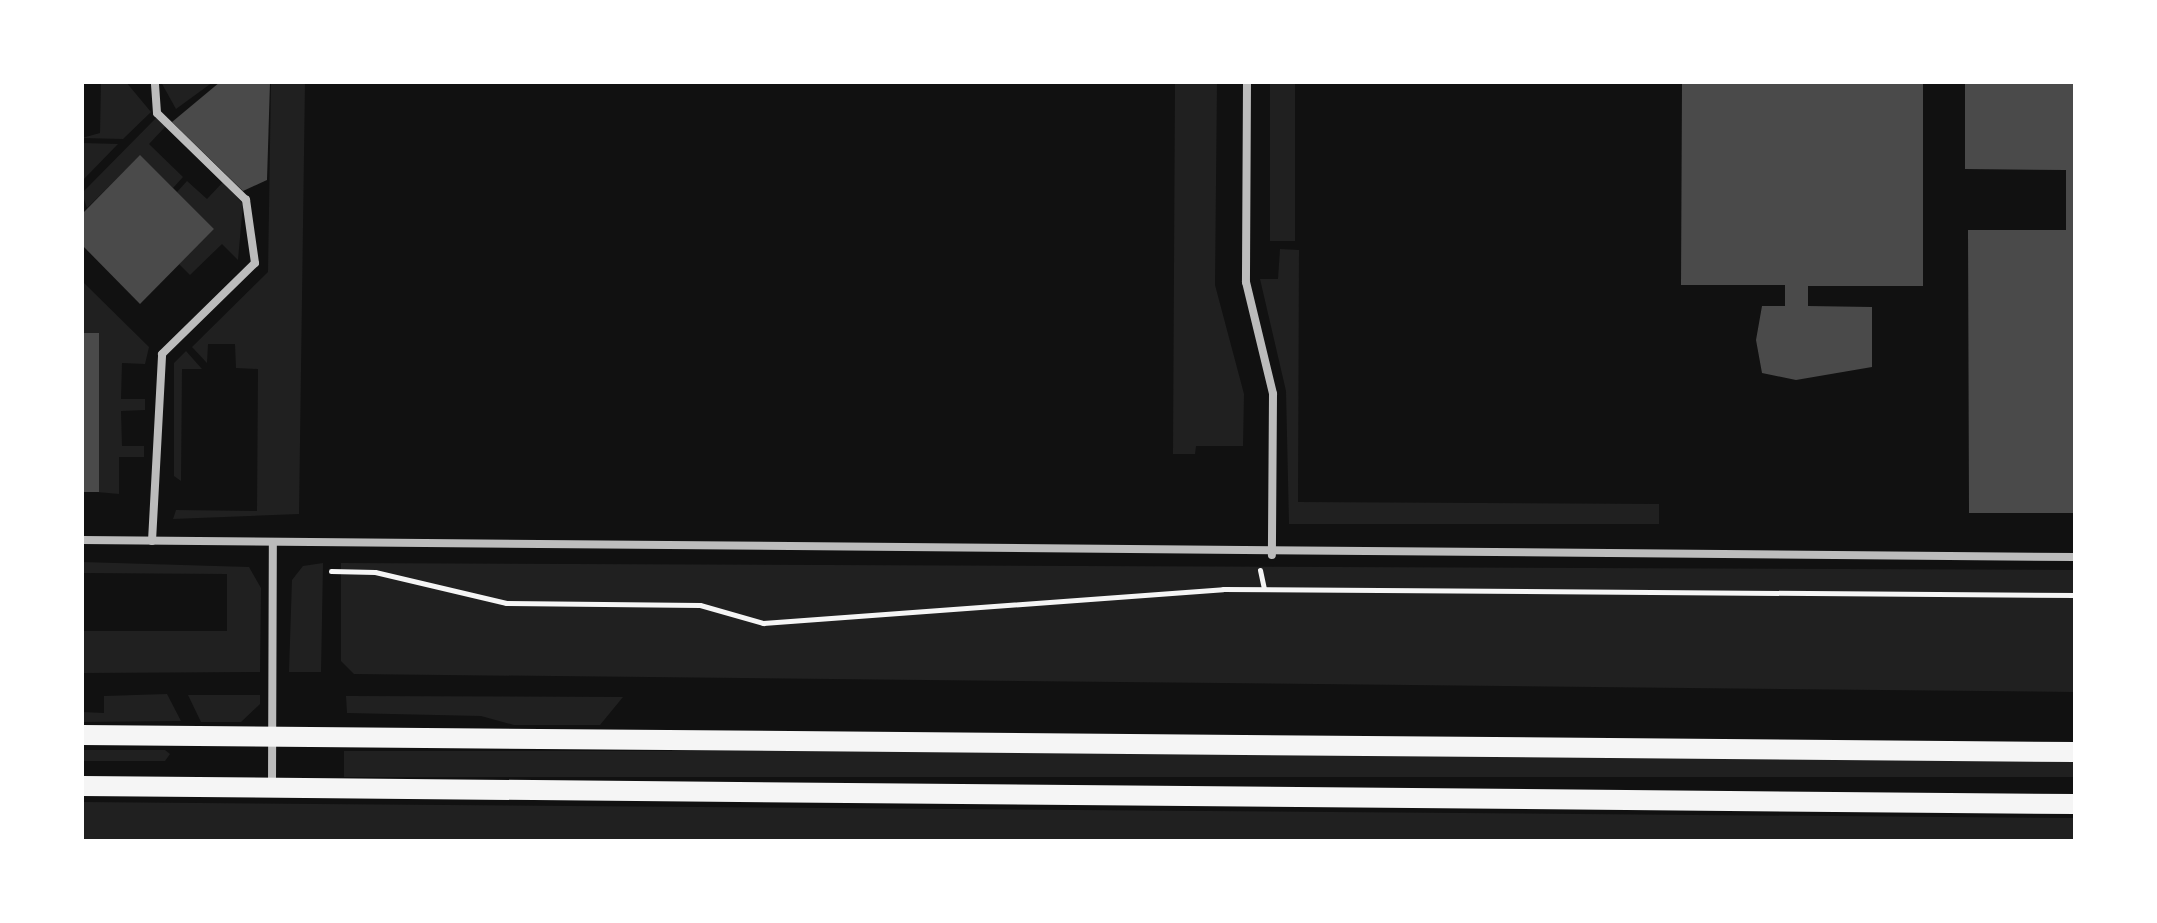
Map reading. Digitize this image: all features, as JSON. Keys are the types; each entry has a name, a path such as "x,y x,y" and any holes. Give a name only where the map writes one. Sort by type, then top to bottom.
{"main road":[{"path":"82,735 273,733 2075,752"},
{"path":"82,786 2075,804"}],"street":[{"path":"152,541 162,354 255,263 246,200 157,113 155,82"},
{"path":"1247,82 1246,282 1273,394 1272,555"},
{"path":"82,540 1272,555 2075,557"},
{"path":"272,786 273,542"}],"path":[{"path":"331,571 375,572 506,603 700,605 763,623 1114,593 1264,589 2075,595"}],"shaded area":[{"path":"101,82 126,82 151,112 123,139 82,138 100,133"},
{"path":"161,82 213,82 176,109"},
{"path":"271,82 305,82 299,514 173,519 176,510 257,511 258,369 236,368 235,344 208,344 207,363 192,347 268,272"},
{"path":"1175,82 1217,82 1215,285 1244,394 1243,446 1196,446 1195,454 1173,454"},
{"path":"1270,82 1295,82 1295,241 1270,241"},
{"path":"157,117 166,126 149,144 183,177 173,188 140,156 87,208 82,193"},
{"path":"82,143 118,144 82,181"},
{"path":"187,181 207,199 223,182 243,204 238,260 222,244 190,275 179,264 214,229 177,192"},
{"path":"1280,249 1299,250 1298,502 1659,504 1659,524 1289,524 1286,391 1260,279 1278,279"},
{"path":"82,281 149,347 145,364 122,363 121,399 145,399 145,410 121,411 122,446 144,446 144,457 119,457 119,494 97,492 99,334 82,333"},
{"path":"186,351 202,369 182,369 181,481 174,476 174,363"},
{"path":"82,562 249,567 261,588 260,672 82,673 82,631 227,631 227,574 82,573"},
{"path":"323,563 321,672 289,672 292,580 303,566"},
{"path":"341,563 2075,570 2075,692 354,674 341,661"},
{"path":"167,694 181,721 82,722 82,712 104,713 104,696"},
{"path":"188,695 260,695 260,704 241,722 201,722"},
{"path":"346,696 623,697 600,725 514,725 481,716 347,713"},
{"path":"82,750 165,750 170,754 165,761 82,761"},
{"path":"344,751 2075,751 2075,777 344,777"},
{"path":"82,802 2075,818 2075,841 82,841"}],"building":[{"path":"220,82 270,82 267,180 243,191 172,122"},
{"path":"1682,82 1923,82 1923,286 1808,286 1808,306 1872,307 1872,367 1796,380 1762,373 1756,340 1762,306 1785,306 1785,285 1681,285"},
{"path":"1965,82 2075,82 2075,513 1969,513 1968,230 2066,230 2066,170 1965,169"},
{"path":"140,155 214,229 140,304 82,245 82,214"},
{"path":"82,333 99,333 99,492 82,492"}]}
